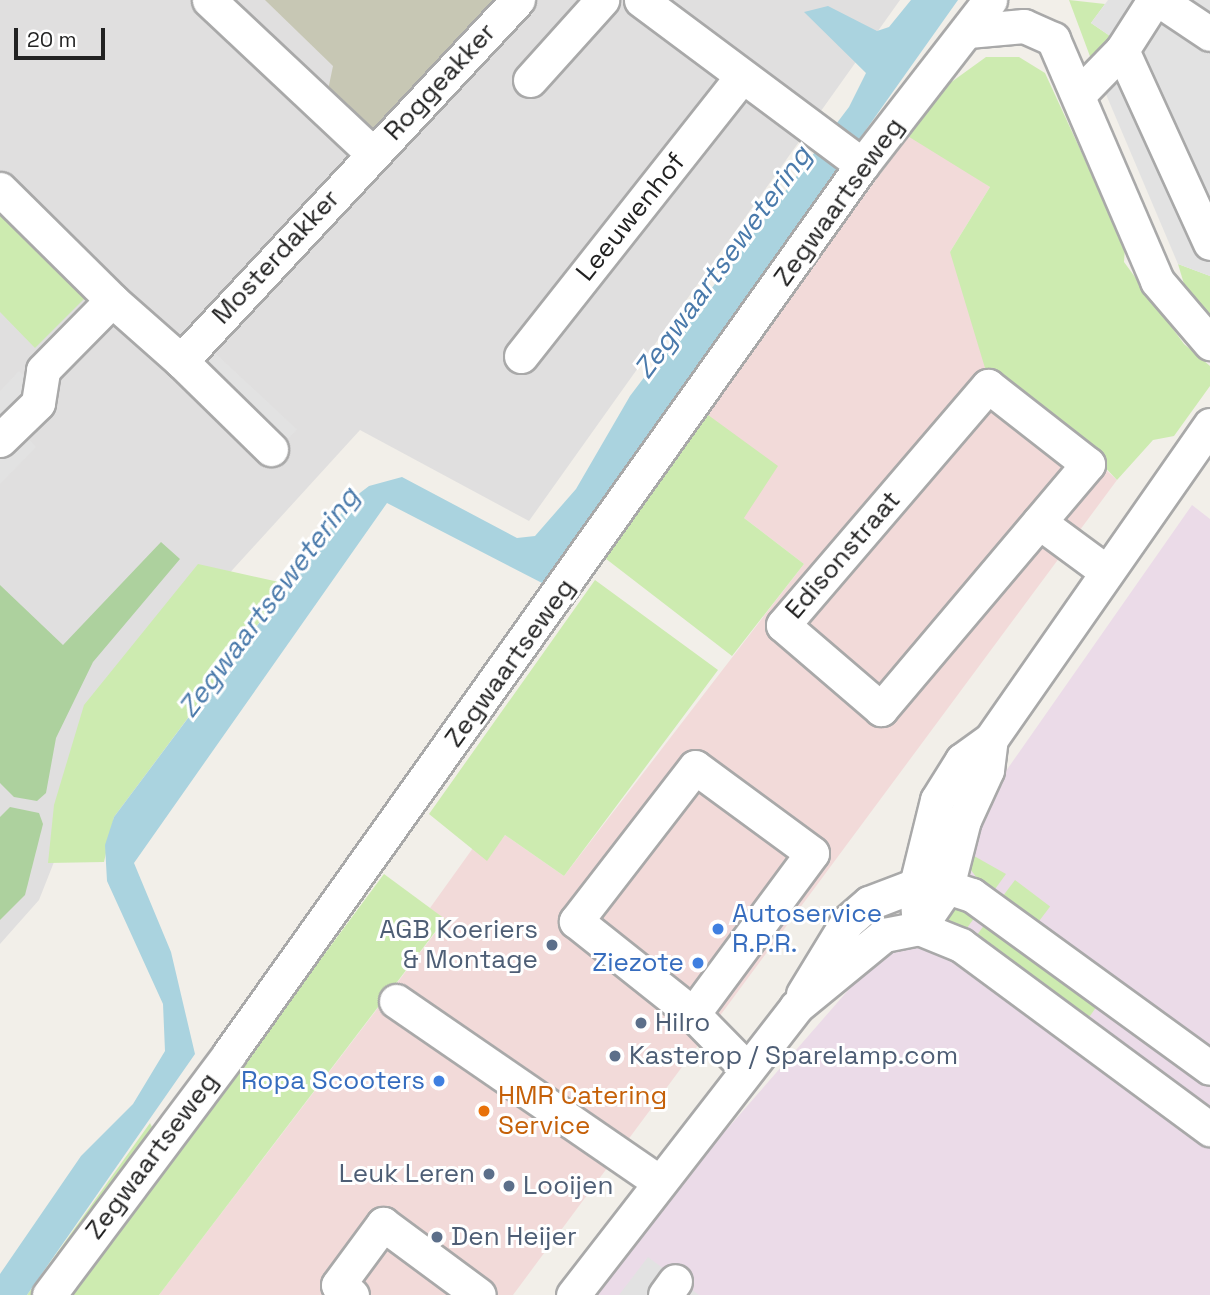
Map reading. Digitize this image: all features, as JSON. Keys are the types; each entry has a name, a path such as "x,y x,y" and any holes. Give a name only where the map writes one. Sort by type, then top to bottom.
{"street":[{"name":"Roggeakker","path":"209,0 373,154 518,0"},
{"path":"530,80 602,0"},
{"path":"640,0 860,163"},
{"name":"Zegwaartseweg","path":"50,1295 237,1042 860,163 968,31 990,0"},
{"path":"1081,92 1122,50 1157,0 1210,34"},
{"path":"968,31 1024,26 1053,40 1081,92 1157,281 1210,343"},
{"path":"1122,50 1210,243"},
{"name":"Leeuwenhof","path":"521,356 741,77"},
{"name":"Mosterdakker","path":"181,361 373,154"},
{"path":"0,189 112,300 181,361 271,449"},
{"path":"0,440 38,403 43,370 112,300"},
{"name":"Edisonstraat","path":"988,386 1088,464 1039,522 881,709 783,625 988,386"},
{"path":"919,928 931,886 937,800 962,760 990,739 1104,570 1204,446"},
{"path":"1039,522 1104,570"},
{"path":"693,1014 812,853 695,768 576,921 693,1014 746,1068"},
{"path":"573,1295 746,1068 796,1007 847,922 869,904 931,886 972,895 1210,1068"},
{"path":"796,1007 884,935 919,928 961,945 1210,1129"},
{"path":"396,1001 659,1182"},
{"path":"1112,1057 1141,1019"},
{"path":"352,1295 338,1285 383,1224 479,1295"}],"shaded area":[{"path":"0,0 900,0 529,521 360,430 121,692 39,900 0,944"},
{"path":"265,0 500,0 376,134 328,90 333,66"},
{"path":"1108,0 1210,0 1210,276 1178,264 1091,59 1110,36 1091,23"},
{"path":"910,134 990,187 950,252 1083,449 1117,480 513,1295 159,1295 445,920 430,908 473,848 487,860 505,835 564,876 804,564 744,518 704,412"},
{"path":"215,353 297,429 285,443 203,366"},
{"path":"19,371 33,385 0,418 0,391"},
{"path":"23,433 36,447 0,484 0,456"},
{"path":"1192,505 1210,519 1210,1295 593,1295 659,1207 871,964"},
{"path":"648,1257 699,1295 619,1295"}],"green space":[{"path":"1069,0 1105,4 1091,23 1110,36 1091,59"},
{"path":"986,57 1019,57 1045,73 1125,247 1124,262 1184,344 1210,366 1210,386 1174,436 1153,440 1117,480 1082,443 985,368 950,252 990,187 906,135 939,91"},
{"path":"0,209 87,296 35,348 0,312"},
{"path":"1178,264 1210,276 1210,318 1190,304"},
{"path":"704,412 778,466 744,518 804,564 732,656 601,555"},
{"path":"161,542 180,559 93,662 56,738 46,793 37,801 14,797 0,783 0,585 63,645"},
{"path":"198,564 288,584 114,817 104,862 48,863 54,805 84,705"},
{"path":"595,580 718,670 564,876 505,835 487,861 429,814"},
{"path":"10,807 39,813 43,824 25,895 0,920 0,817"},
{"path":"967,852 1006,874 990,896 968,866"},
{"path":"384,874 445,919 159,1295 71,1295"},
{"path":"1015,880 1050,906 1034,928 999,902"},
{"path":"948,900 978,913 964,932 947,918"},
{"path":"988,920 1099,1003 1090,1016 1070,1011 974,939"},
{"path":"150,1123 154,1131 35,1295 27,1295"}],"water":[{"path":"911,0 958,0 544,584 387,503 134,863 171,952 195,1054 27,1295 0,1295 0,1274 81,1156 133,1104 165,1051 163,1004 107,881 105,845 114,817 352,499 369,486 402,477 517,538 535,536 576,489 630,396 849,107 866,73 804,12 828,6 877,31 889,27"}],"place":[{"name":"Autoservice R.P.R.","path":"718,929"},
{"name":"AGB Koeriers & Montage","path":"552,945"},
{"name":"Ziezote","path":"698,963"},
{"name":"Hilro","path":"641,1023"},
{"name":"Kasterop / Sparelamp.com","path":"615,1056"},
{"name":"Ropa Scooters","path":"439,1081"},
{"name":"HMR Catering Service","path":"484,1111"},
{"name":"Leuk Leren","path":"489,1174"},
{"name":"Looijen","path":"509,1186"},
{"name":"Den Heijer","path":"437,1237"}],"water label":[{"name":"Zegwaartsewetering","path":"722,262"},
{"name":"Zegwaartsewetering","path":"268,602"}]}
